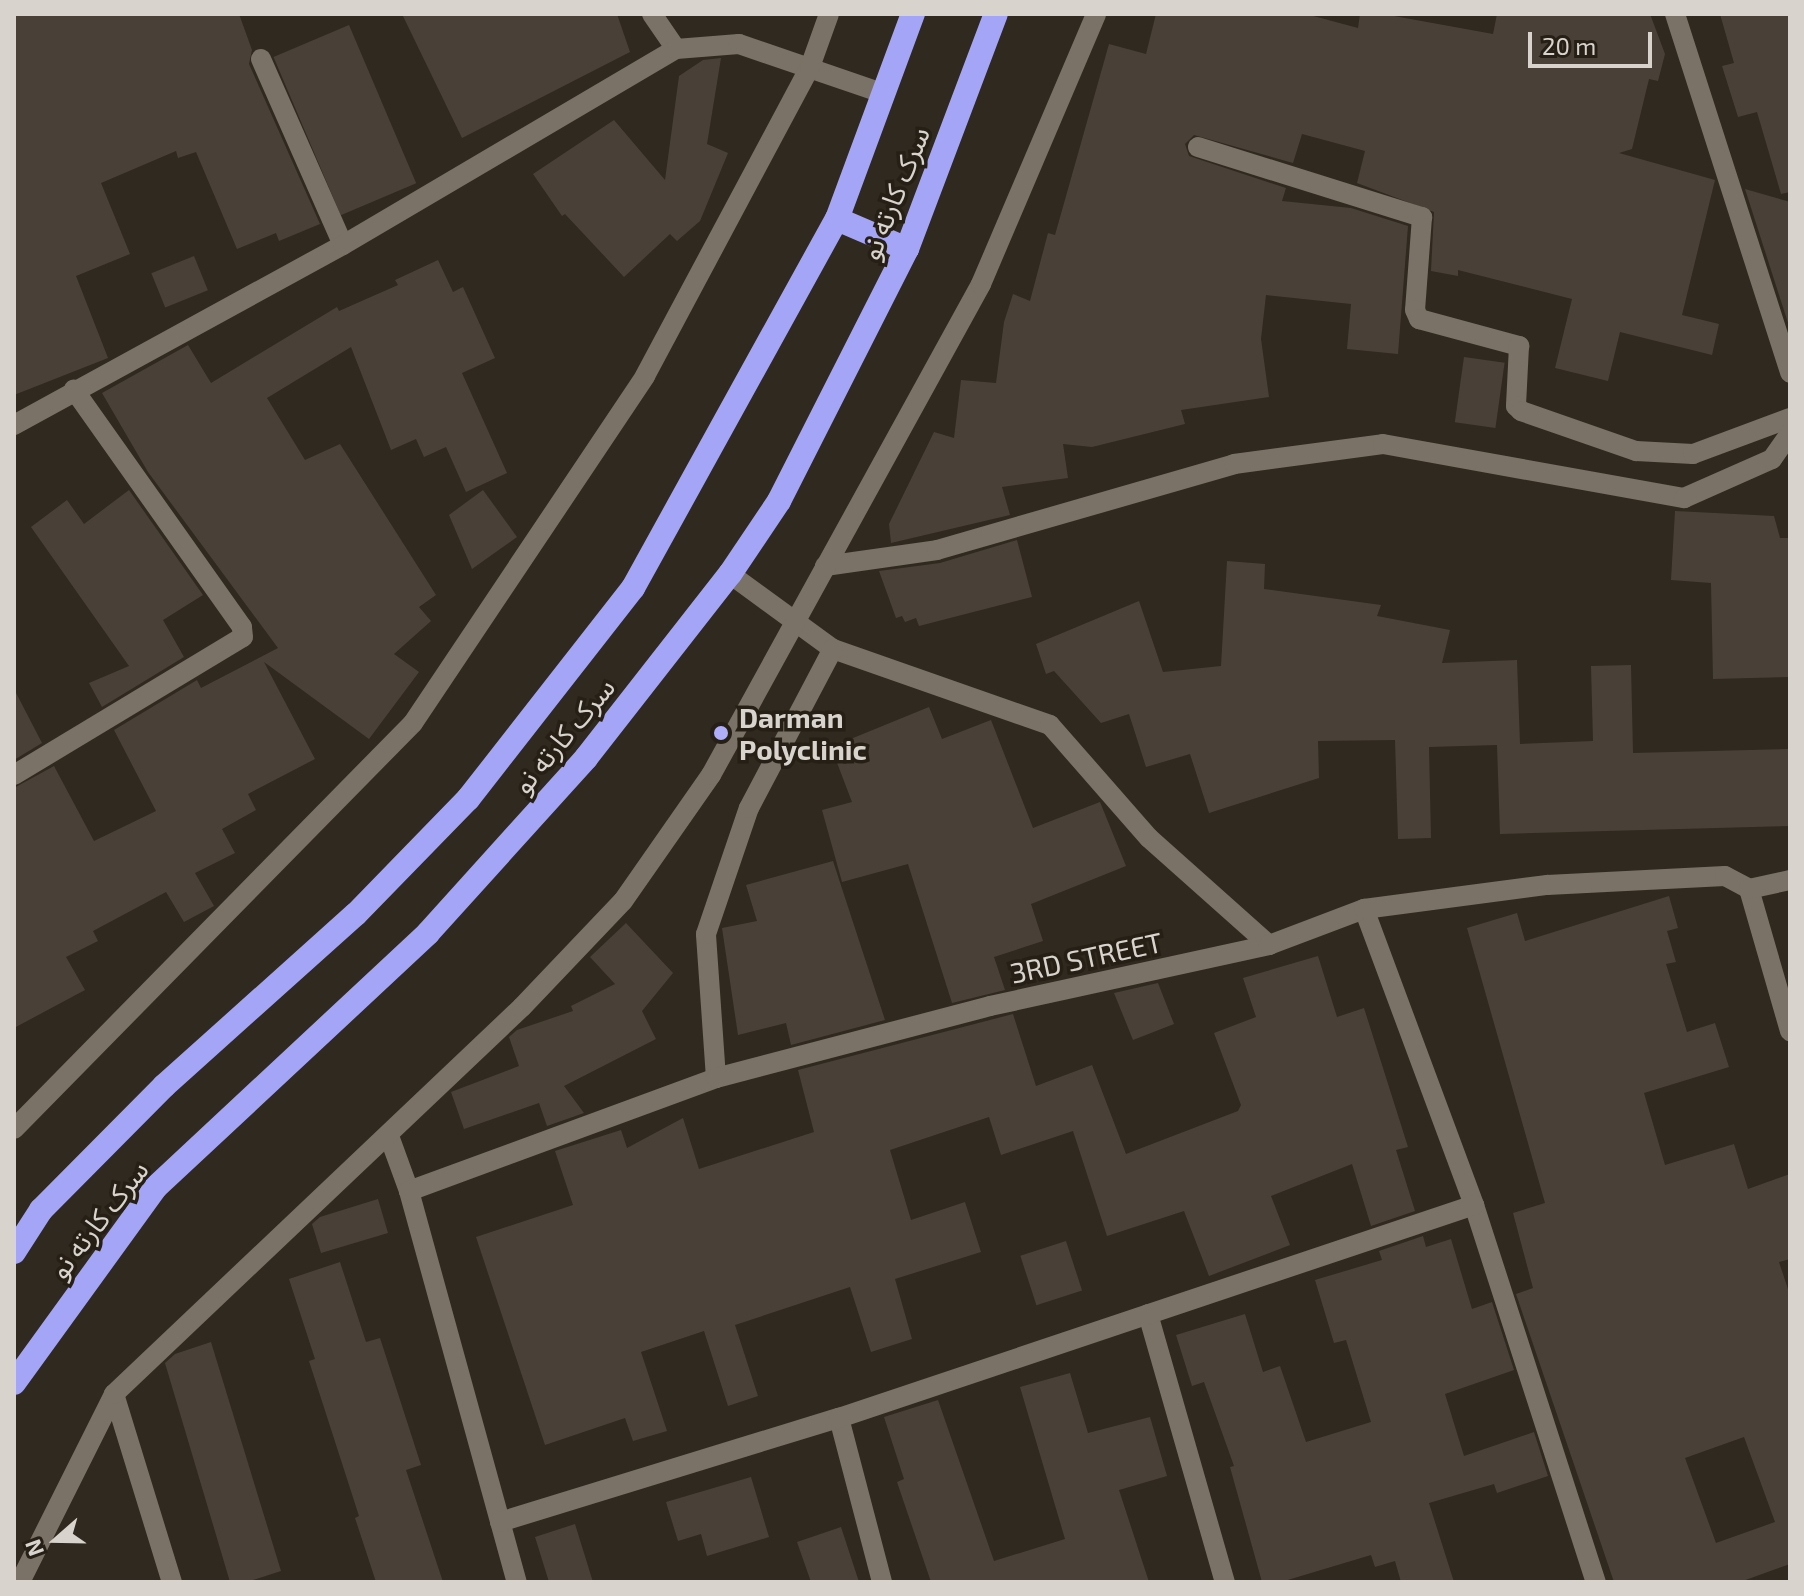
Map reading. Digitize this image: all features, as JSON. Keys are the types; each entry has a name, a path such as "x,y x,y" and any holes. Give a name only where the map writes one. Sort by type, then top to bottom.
{"highway":[{"name":"سرک کارته نو","path":"14,1252 41,1210 164,1086 356,914 468,799 633,588 837,219 913,14"},
{"name":"سرک کارته نو","path":"14,1383 156,1187 428,933 586,758 730,574 779,501 907,249 996,14"},
{"path":"837,219 907,249"}],"street":[{"path":"652,14 676,49"},
{"path":"14,1129 413,723 645,376 810,67 829,14"},
{"path":"20,1582 114,1394 389,1136 623,901 711,775 981,284 1096,14"},
{"path":"1675,14 1790,373"},
{"path":"14,425 343,245 676,49 739,44 885,94"},
{"path":"261,59 343,245"},
{"path":"1198,147 1422,217 1415,310 1419,319 1519,346 1516,406 1521,411 1636,451 1693,454 1790,418"},
{"path":"14,775 243,637 242,627 74,390"},
{"path":"825,566 937,550 1234,464 1383,444 1684,498 1772,459 1790,433"},
{"path":"730,574 833,649 1050,725 1149,838 1269,945"},
{"path":"716,1078 706,934 749,808 833,649"},
{"name":"3RD STREET","path":"409,1191 716,1078 990,1006 1269,945 1364,909 1577,884 1725,876 1749,889"},
{"path":"1790,880 1749,889 1790,1031"},
{"path":"1364,909 1474,1205 1596,1582"},
{"path":"389,1136 409,1191 517,1582"},
{"path":"500,1522 839,1418 1474,1205"},
{"path":"1148,1314 1225,1582"},
{"path":"114,1394 172,1582"},
{"path":"839,1418 882,1582"}],"building":[{"path":"14,14 239,14 252,50 249,64 320,224 279,241 276,233 237,249 196,152 178,158 176,151 101,183 130,254 76,276 108,358 14,395"},
{"path":"402,14 617,14 630,52 462,138"},
{"path":"1156,14 1306,14 1358,28 1360,14 1383,14 1493,34 1497,14 1650,14 1665,54 1658,81 1649,79 1632,149 1619,153 1715,180 1682,315 1719,324 1712,355 1620,332 1608,381 1555,368 1572,299 1458,270 1458,276 1431,271 1434,212 1357,183 1365,151 1302,134 1293,163 1194,135 1185,144 1189,156 1286,188 1282,201 1351,208 1408,226 1398,354 1347,349 1351,304 1266,295 1261,339 1269,397 1181,410 1185,424 1092,447 1063,444 1068,478 1002,487 1010,515 891,543 889,524 934,432 954,438 961,380 996,383 1004,322 1013,294 1030,301 1048,233 1055,235 1109,44 1146,54"},
{"path":"1720,14 1790,14 1790,192 1781,194 1757,112 1738,117 1722,66 1734,63"},
{"path":"349,25 416,183 341,215 274,57"},
{"path":"721,58 707,144 728,153 700,221 677,241 670,234 624,277 565,214 562,216 533,174 614,120 665,180 679,76 703,60"},
{"path":"1745,189 1790,202 1790,326 1789,326"},
{"path":"194,256 208,290 165,308 151,273"},
{"path":"438,260 453,292 463,287 495,358 462,373 507,473 466,492 446,447 424,457 416,439 391,450 351,347 267,398 305,460 340,444 436,595 419,607 431,621 394,654 419,672 369,739 264,662 315,759 248,794 256,810 222,829 235,853 195,873 214,906 184,922 166,892 93,931 98,941 66,957 85,990 14,1028 14,788 54,766 94,841 156,811 114,730 197,680 201,688 278,648 148,472 102,393 188,345 211,383 337,307 339,311 398,285 395,280"},
{"path":"1464,357 1505,363 1495,428 1455,422"},
{"path":"129,490 203,595 163,620 184,657 102,707 89,683 129,666 31,527 67,500 84,524"},
{"path":"483,490 517,537 472,569 449,515"},
{"path":"1675,511 1774,516 1780,538 1790,538 1790,677 1713,679 1711,583 1671,580"},
{"path":"1017,540 1032,597 919,626 916,618 905,622 902,616 896,618 879,571 940,563"},
{"path":"1227,561 1265,564 1264,589 1381,605 1377,616 1450,630 1442,663 1517,660 1520,744 1593,741 1591,666 1631,665 1633,753 1789,749 1790,826 1500,834 1497,745 1429,747 1431,838 1398,839 1395,740 1318,741 1319,778 1209,813 1190,754 1146,767 1129,714 1101,723 1054,671 1046,674 1036,644 1139,601 1163,672 1221,666"},
{"path":"14,689 42,743 14,760"},
{"path":"929,707 942,739 991,720 1033,828 1100,802 1126,866 1031,904 1043,941 994,957 1005,990 952,1003 908,864 842,882 822,810 852,802 831,747"},
{"path":"833,861 885,1020 791,1045 786,1023 738,1035 722,928 757,921 746,885"},
{"path":"1669,896 1678,928 1667,931 1676,962 1666,964 1687,1032 1715,1023 1729,1067 1644,1093 1665,1165 1734,1144 1748,1189 1790,1174 1790,1259 1779,1262 1790,1295 1790,1564 1740,1582 1614,1582 1516,1294 1533,1288 1513,1213 1545,1203 1467,928 1517,913 1525,941","holes":["1744,1437 1775,1522 1716,1543 1685,1458"]},
{"path":"626,923 673,973 642,1011 656,1039 564,1086 584,1113 547,1126 539,1103 464,1129 451,1092 519,1066 509,1037 517,1030 573,1011 571,1006 615,984 590,957"},
{"path":"1318,956 1337,1017 1364,1008 1408,1147 1396,1150 1415,1211 1371,1226 1352,1164 1271,1196 1290,1245 1209,1276 1184,1211 1107,1236 1073,1131 1001,1155 989,1117 890,1150 911,1220 965,1202 981,1252 895,1279 912,1339 871,1352 850,1287 735,1325 758,1396 728,1406 704,1331 641,1352 667,1431 633,1441 625,1418 545,1445 476,1237 573,1205 555,1151 621,1130 627,1148 683,1118 699,1169 814,1132 798,1070 1013,1014 1036,1086 1092,1065 1126,1154 1238,1111 1241,1105 1214,1033 1256,1017 1243,978"},
{"path":"1158,983 1174,1024 1133,1040 1114,993"},
{"path":"378,1199 388,1233 321,1253 312,1224 320,1217"},
{"path":"1423,1236 1426,1247 1451,1239 1472,1309 1492,1302 1514,1370 1445,1394 1464,1456 1534,1432 1548,1476 1497,1493 1494,1484 1429,1503 1454,1582 1401,1582 1395,1561 1375,1567 1371,1555 1281,1582 1262,1582 1230,1467 1234,1466 1204,1382 1192,1386 1176,1335 1245,1314 1263,1372 1280,1366 1306,1442 1371,1422 1346,1340 1334,1343 1315,1280 1382,1260 1379,1251"},
{"path":"1066,1241 1082,1290 1036,1305 1020,1256"},
{"path":"340,1262 366,1342 380,1338 421,1465 406,1470 443,1582 376,1582 355,1518 359,1516 309,1361 315,1359 289,1279"},
{"path":"211,1342 281,1571 247,1582 230,1582 165,1363 175,1354"},
{"path":"1070,1373 1088,1433 1150,1417 1167,1476 1119,1490 1149,1582 931,1582 897,1482 904,1479 884,1417 938,1400 994,1561 1065,1539 1020,1387"},
{"path":"751,1477 769,1537 707,1556 701,1534 678,1541 666,1502"},
{"path":"575,1524 593,1582 549,1582 535,1537"},
{"path":"841,1527 859,1582 811,1582 797,1542"}],"place":[{"name":"Darman Polyclinic","path":"721,733"}]}
